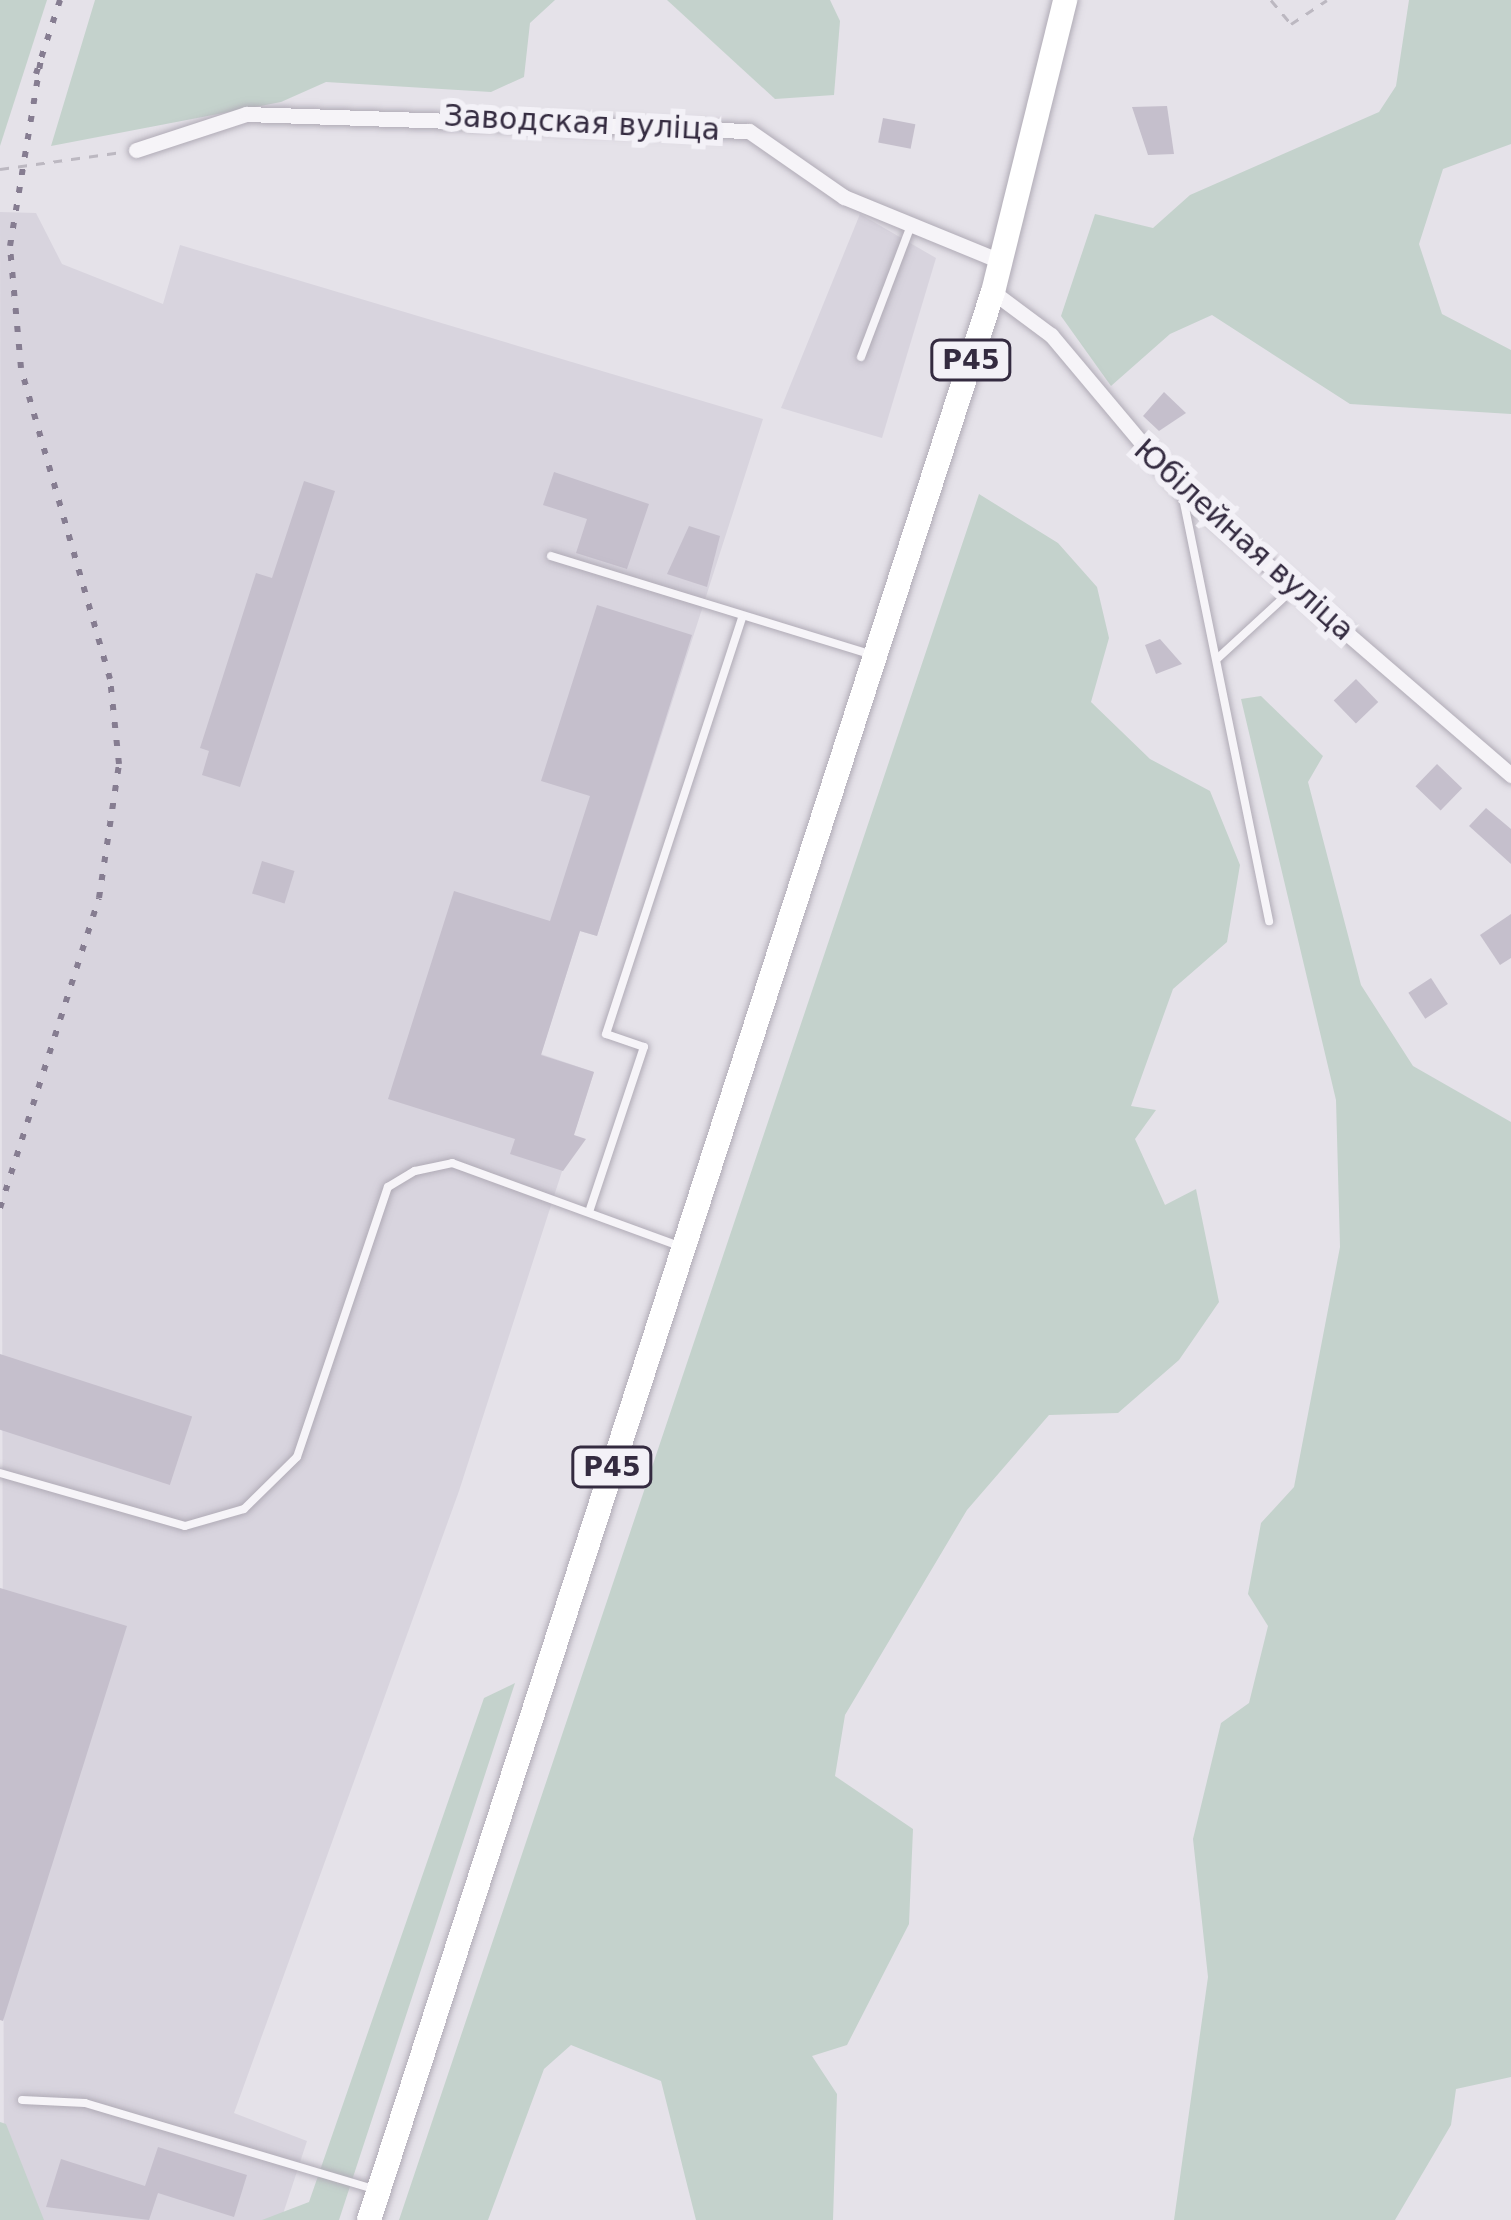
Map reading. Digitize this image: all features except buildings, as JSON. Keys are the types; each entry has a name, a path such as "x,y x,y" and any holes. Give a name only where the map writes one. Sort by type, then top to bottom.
{"main road":[{"name":"Р45","path":"369,2220 992,292 1065,0"}],"street":[{"name":"Заводская вуліца","path":"136,150 246,114 749,131 910,228 1000,261"},
{"name":"Юбілейная вуліца","path":"992,292 1051,334 1182,491 1511,775"}],"lane":[{"path":"861,357 910,228"},
{"path":"1182,491 1269,921"},
{"path":"551,556 876,656"},
{"path":"1218,658 1294,588"},
{"path":"589,1212 644,1047 606,1034 742,617"},
{"path":"0,1473 185,1526 244,1509 297,1457 388,1186 452,1162 682,1247"},
{"path":"22,2100 85,2103 379,2190"}],"path":[{"path":"1271,0 1291,24 1327,0"},
{"path":"0,169 136,150"}],"shaded area":[{"path":"0,0 47,0 0,146"},
{"path":"95,0 555,0 530,23 524,77 491,92 326,82 281,102 51,146"},
{"path":"667,0 830,0 840,21 834,95 775,99"},
{"path":"1409,0 1511,0 1511,144 1443,169 1419,244 1442,314 1511,350 1511,414 1350,404 1212,315 1170,334 1111,386 1061,316 1095,214 1153,228 1190,195 1379,112 1396,86"},
{"path":"0,212 36,213 62,264 163,304 180,245 763,419 597,936 580,931 541,1054 594,1072 459,1491 234,2113 307,2141 281,2220 4,2220"},
{"path":"860,214 936,258 882,438 781,408"},
{"path":"979,494 1058,543 1097,587 1109,638 1091,702 1150,759 1210,791 1240,865 1227,942 1173,989 1131,1106 1156,1110 1135,1139 1165,1205 1196,1189 1219,1302 1179,1360 1118,1413 1049,1415 967,1510 845,1715 835,1776 913,1829 909,1924 847,2045 812,2056 837,2094 833,2220 696,2220 661,2081 571,2045 544,2069 488,2220 399,2220"},
{"path":"1261,696 1323,756 1308,782 1361,985 1413,1066 1511,1122 1511,2077 1456,2089 1451,2125 1395,2220 1174,2220 1208,1977 1193,1839 1221,1723 1249,1703 1268,1626 1248,1594 1261,1523 1294,1487 1340,1247 1336,1100 1241,699"},
{"path":"515,1683 339,2220 262,2220 309,2202 484,1698"},
{"path":"0,2122 6,2124 44,2220 0,2220"}],"railway":[{"path":"36,74 60,0"},
{"path":"0,1208 99,898 119,764 110,679 21,368 10,246 41,59"}]}
